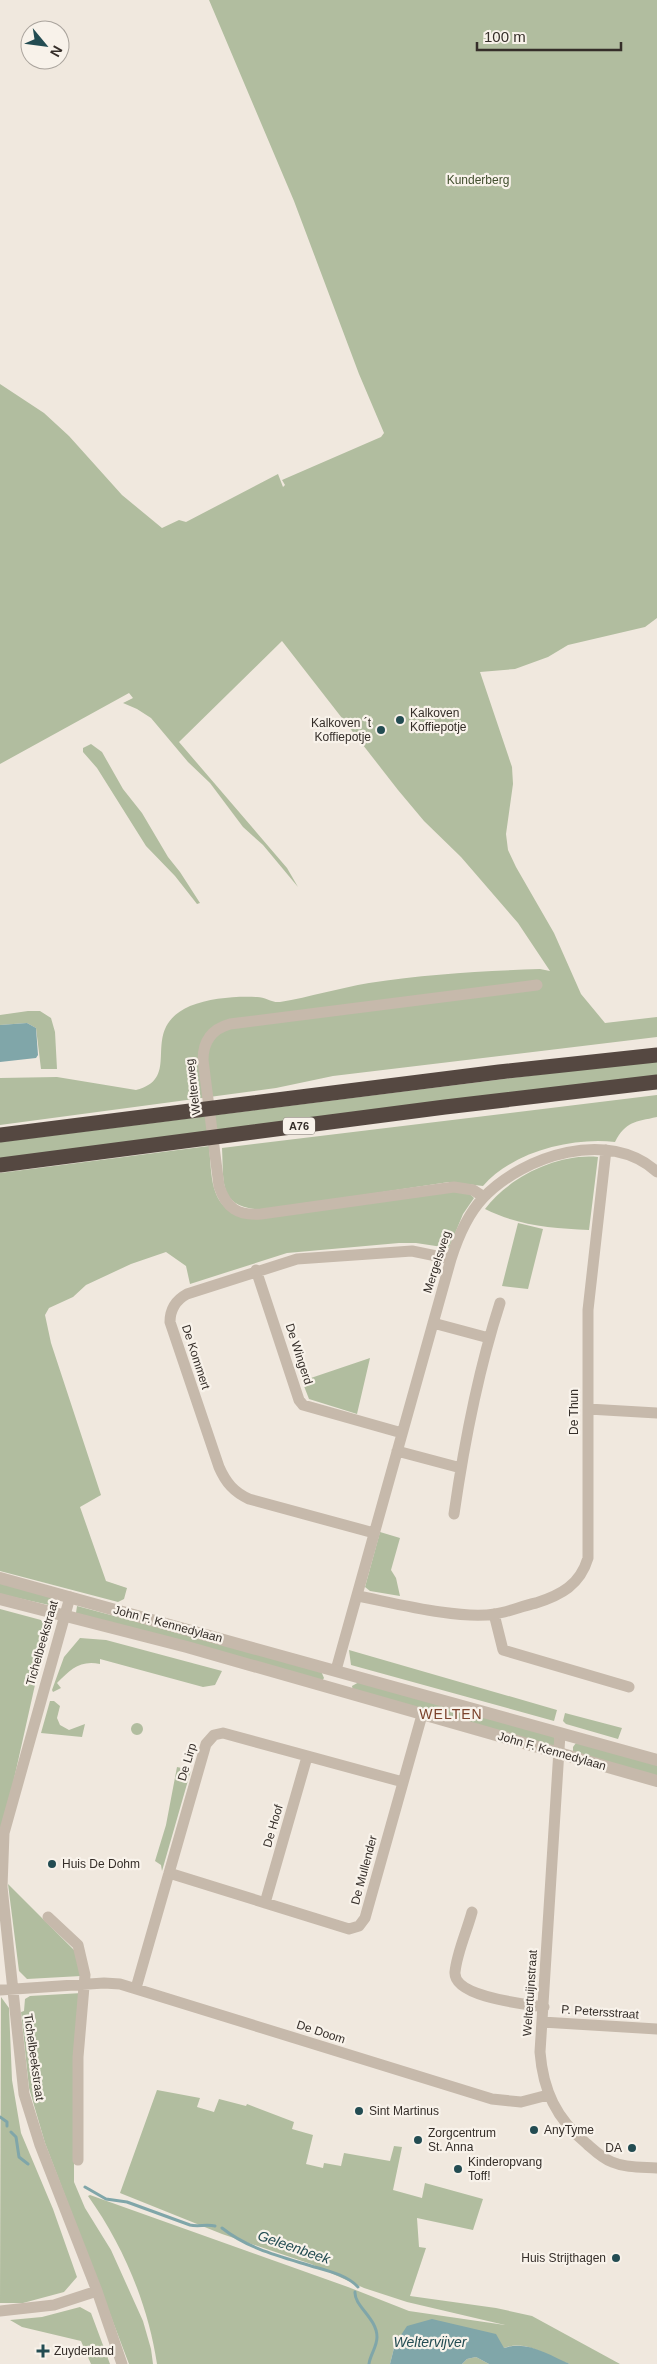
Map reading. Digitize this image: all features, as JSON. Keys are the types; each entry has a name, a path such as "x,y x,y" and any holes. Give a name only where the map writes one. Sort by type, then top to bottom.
{"highway":[{"name":"A76","path":"0,1135 499,1072 657,1055"},
{"name":"A76","path":"0,1165 445,1107 657,1082"}],"street":[{"name":"Welterweg","path":"484,1197 473,1190 454,1187 248,1214 235,1210 228,1206 221,1193 202,1052 206,1040 216,1030 226,1025 537,985"},
{"name":"Mergelsweg","path":"336,1670 450,1259 467,1220 484,1197 510,1176 540,1161 572,1153 606,1150 633,1155 646,1162 657,1172"},
{"name":"De Thun","path":"358,1596 466,1615 494,1614 554,1597 569,1588 583,1571 588,1558 588,1310 606,1150"},
{"name":"De Kommert","path":"374,1533 249,1499 232,1489 224,1480 182,1360 170,1317 175,1303 182,1297 256,1270 297,1259 412,1251 450,1259"},
{"name":"De Wingerd","path":"256,1270 299,1400 303,1405 402,1433"},
{"path":"454,1514 461,1468 489,1338 500,1303"},
{"path":"433,1323 489,1338"},
{"path":"588,1409 657,1413"},
{"path":"397,1451 461,1468"},
{"name":"John F. Kennedylaan","path":"0,1578 657,1760"},
{"name":"Tichelbeekstraat","path":"70,1597 4,1833 2,1887 6,1990 25,2100 40,2145 97,2291 122,2364"},
{"name":"John F. Kennedylaan","path":"0,1599 187,1647 331,1690 657,1781"},
{"path":"494,1614 503,1650 628,1687"},
{"path":"331,1690 336,1670"},
{"name":"De Mullender","path":"169,1874 349,1929 359,1926 365,1918 422,1715"},
{"name":"De Lirp","path":"136,1988 206,1744 211,1737 223,1733 403,1782"},
{"name":"Weltertuijnstraat","path":"560,1734 540,2052 542,2077 548,2095 566,2125 601,2156 632,2168 657,2168"},
{"name":"De Hoof","path":"265,1903 307,1757"},
{"path":"472,1912 455,1973 460,1985 467,1990 491,1997 544,2007"},
{"path":"48,1917 78,1945 86,1985 78,2057 78,2160"},
{"name":"De Doom","path":"6,1990 120,1984 492,2099 520,2102 548,2095"},
{"name":"P. Petersstraat","path":"542,2022 657,2029"},
{"path":"0,2311 54,2305 97,2291"}],"green space":[{"name":"Kunderberg","path":"209,0 657,0 657,618 645,627 568,645 548,657 515,669 480,672 512,767 513,784 506,834 508,850 516,867 554,933 581,994 605,1023 657,1017 657,1037 333,1076 276,1088 0,1125 0,1078 57,1077 136,1090 150,1084 158,1075 162,1040 166,1028 174,1016 198,1003 214,999 240,997 260,997 280,1002 369,983 433,975 540,969 550,971 518,923 461,857 424,821 398,790 282,641 179,742 287,868 298,887 263,845 243,827 210,783 188,762 151,718 123,703 133,698 129,693 0,764 0,384 44,413 69,436 122,495 162,528 179,520 186,522 278,474 283,487 285,485 282,480 381,437 384,433 359,374 294,201"},
{"path":"91,744 102,752 123,789 142,813 168,857 200,903 197,904 175,876 146,846 97,768 83,752 83,748"},
{"path":"40,1011 51,1018 55,1032 57,1069 41,1069 36,1028 27,1023 0,1025 0,1015"},
{"path":"657,1060 657,1077 0,1160 0,1142"},
{"path":"657,1095 657,1117 627,1126 615,1142 580,1142 544,1149 510,1164 495,1174 483,1186 449,1182 263,1210 248,1208 238,1204 226,1192 224,1183 222,1148"},
{"path":"209,1146 212,1178 217,1197 230,1211 240,1216 448,1190 469,1193 474,1198 463,1214 449,1248 416,1243 399,1243 287,1253 190,1284 186,1266 166,1252 131,1264 86,1285 73,1297 49,1308 45,1315 51,1343 101,1495 80,1507 106,1581 127,1588 124,1599 118,1602 0,1571 0,1173"},
{"path":"598,1157 589,1230 523,1223 485,1209 495,1197 521,1177 551,1163 567,1159"},
{"path":"518,1223 543,1229 528,1289 502,1286"},
{"path":"370,1358 357,1414 309,1399 302,1381"},
{"path":"380,1532 400,1538 391,1570 396,1578 400,1596 370,1591 365,1587"},
{"path":"0,1583 51,1597 52,1602 49,1605 0,1594"},
{"path":"77,1606 321,1671 324,1678 322,1681 76,1613"},
{"path":"0,1609 41,1620 47,1631 0,1842"},
{"path":"80,1638 106,1640 222,1671 215,1685 203,1687 100,1659 100,1664 87,1663 71,1670 57,1683 61,1688 53,1692 52,1690 64,1657"},
{"path":"349,1650 557,1710 554,1721 351,1665"},
{"path":"359,1682 553,1736 556,1740 554,1746 353,1691 352,1686"},
{"path":"50,1701 54,1701 60,1706 57,1718 60,1725 69,1730 85,1724 82,1737 41,1733"},
{"path":"565,1713 622,1728 618,1739 566,1724 563,1721"},
{"path":"135,1723 139,1723 143,1729 139,1735 135,1735 131,1731 131,1727"},
{"path":"576,1743 657,1764 657,1778 573,1752 573,1747"},
{"path":"177,1767 191,1770 162,1871 161,1865 155,1861 166,1825"},
{"path":"8,1884 75,1951 81,1976 27,1979 19,1971"},
{"path":"82,1993 74,2120 74,2182 85,2208 111,2250 143,2321 153,2364 129,2364 45,2143 29,2088 21,2012 24,2011 25,1999 30,1996"},
{"path":"1,1997 9,2008 12,2080 21,2133 53,2209 77,2277 64,2292 23,2303 0,2303"},
{"path":"157,2090 200,2098 197,2107 214,2112 219,2099 246,2106 247,2104 294,2122 292,2129 313,2135 306,2164 323,2168 324,2163 341,2166 344,2153 390,2161 394,2146 402,2147 393,2190 422,2198 425,2183 483,2199 473,2230 417,2218 419,2247 426,2248 410,2296 496,2308 532,2316 620,2364 570,2364 537,2350 521,2346 504,2348 395,2344 390,2364 157,2364 147,2319 132,2276 112,2234 88,2196 90,2195 348,2287 409,2311 505,2325 407,2302 364,2288 311,2264 222,2234 120,2193"},
{"path":"80,2307 91,2313 110,2364 91,2364 81,2341 22,2327 10,2320 42,2317"},
{"path":"476,2357 489,2364 462,2364 467,2359"}],"water":[{"path":"27,1023 36,1028 38,1055 36,1058 0,1062 0,1025"},
{"name":"Weltervijver","path":"432,2319 496,2334 504,2348 513,2346 529,2347 570,2364 489,2364 476,2357 467,2359 462,2364 390,2364 395,2344 407,2326"}],"waterway":[{"name":"Geleenbeek","path":"0,2117 7,2122 7,2126"},
{"name":"Geleenbeek","path":"11,2132 16,2137 19,2157 28,2164"},
{"name":"Geleenbeek","path":"85,2187 106,2199 127,2202 190,2225 215,2226"},
{"name":"Geleenbeek","path":"222,2228 252,2246 274,2255 334,2273 358,2287"},
{"name":"Geleenbeek","path":"355,2292 358,2302 376,2330 377,2341 369,2364"}],"place":[{"name":"Kalkoven Koffiepotje","path":"400,720"},
{"name":"Kalkoven ´t Koffiepotje","path":"381,730"},
{"name":"Huis De Dohm","path":"52,1864"},
{"name":"Sint Martinus","path":"359,2111"},
{"name":"AnyTyme","path":"534,2130"},
{"name":"Zorgcentrum St. Anna","path":"418,2140"},
{"name":"DA","path":"632,2148"},
{"name":"Kinderopvang Toff!","path":"458,2169"},
{"name":"Huis Strijthagen","path":"616,2258"},
{"name":"Zuyderland","path":"43,2351"}],"district":[{"name":"WELTEN","path":"451,1714"}]}
